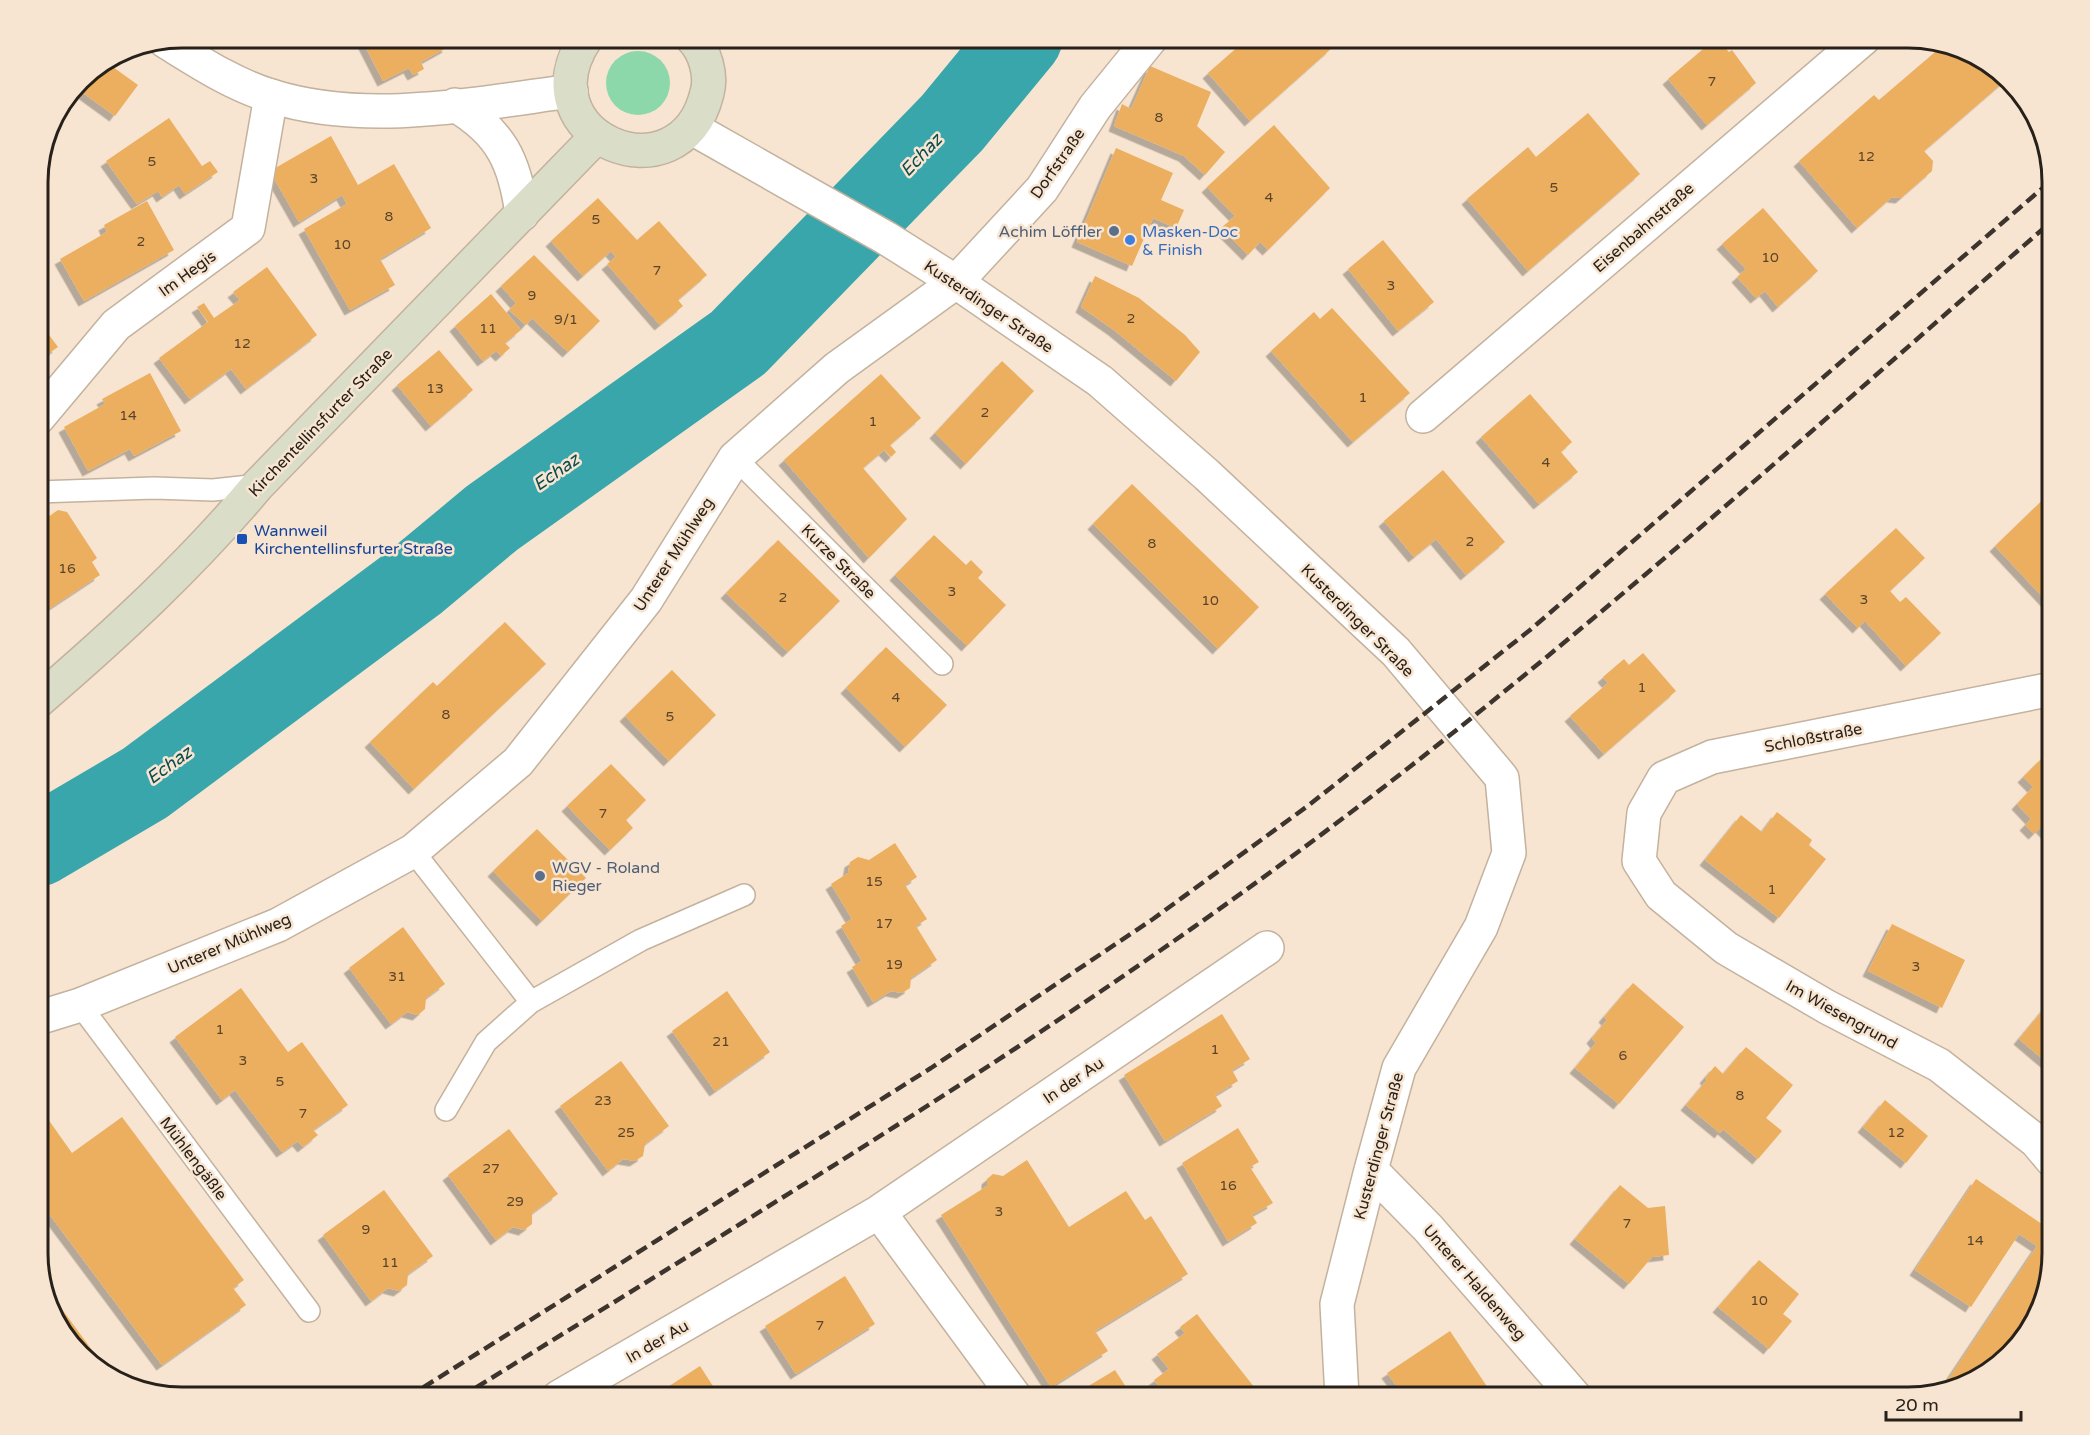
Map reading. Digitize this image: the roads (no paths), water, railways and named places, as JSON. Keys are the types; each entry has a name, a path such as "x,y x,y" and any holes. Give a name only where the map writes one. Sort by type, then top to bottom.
{"main road":[{"path":"580,48 571,71 571,91 575,108 584,124 596,137 615,147 646,150 676,141 692,128 704,108 709,87 706,64 699,48"},
{"name":"Kirchentellinsfurter Straße","path":"48,692 106,642 228,521 258,485 596,137"}],"street":[{"path":"176,48 214,71 271,96 338,108 403,109 571,91"},
{"name":"Dorfstraße","path":"956,282 1042,189 1095,107 1142,48"},
{"name":"Eisenbahnstraße","path":"1423,416 1852,48"},
{"name":"Im Hegis","path":"48,406 116,325 248,228 271,96"},
{"path":"455,105 488,128 500,143 514,173 522,214"},
{"name":"Kusterdinger Straße","path":"692,128 814,195 886,238 956,282 1100,381 1207,475 1396,652 1502,778 1509,853 1481,927 1399,1068 1371,1170 1337,1304 1341,1387"},
{"name":"Unterer Mühlweg","path":"48,1015 80,1005 278,925 413,851 518,762 646,600 735,458 837,368 956,282"},
{"name":"Schloßstraße","path":"1639,861 1644,813 1664,778 1712,757 2042,691"},
{"name":"Im Wiesengrund","path":"1639,861 1660,895 1726,948 1827,1007 1939,1065 2042,1148"},
{"name":"In der Au","path":"578,1387 879,1212 1267,948"},
{"name":"Unterer Haldenweg","path":"1371,1170 1428,1228 1565,1387"},
{"path":"879,1212 1007,1387"}],"lane":[{"name":"Kurze Straße","path":"735,458 942,664"},
{"path":"48,492 154,488 213,490 258,485"},
{"path":"413,851 531,1002"},
{"path":"446,1110 486,1042 531,1002 641,940 744,895"},
{"name":"Mühlengäßle","path":"80,1005 309,1311"}],"waterway":[{"name":"Echaz","path":"48,840 145,783 415,582 492,518 738,343 952,123 1014,48"}],"railway":[{"path":"424,1387 931,1068 1153,919 1309,805 1530,630 2042,189"},
{"path":"477,1387 973,1076 1174,941 1272,871 1374,795 1572,636 2042,230"}],"place":[{"name":"Achim Löffler","path":"1114,231"},
{"name":"Masken-Doc & Finish","path":"1130,240"},
{"name":"Wannweil Kirchentellinsfurter Straße","path":"242,539"},
{"name":"WGV - Roland Rieger","path":"540,876"}]}
